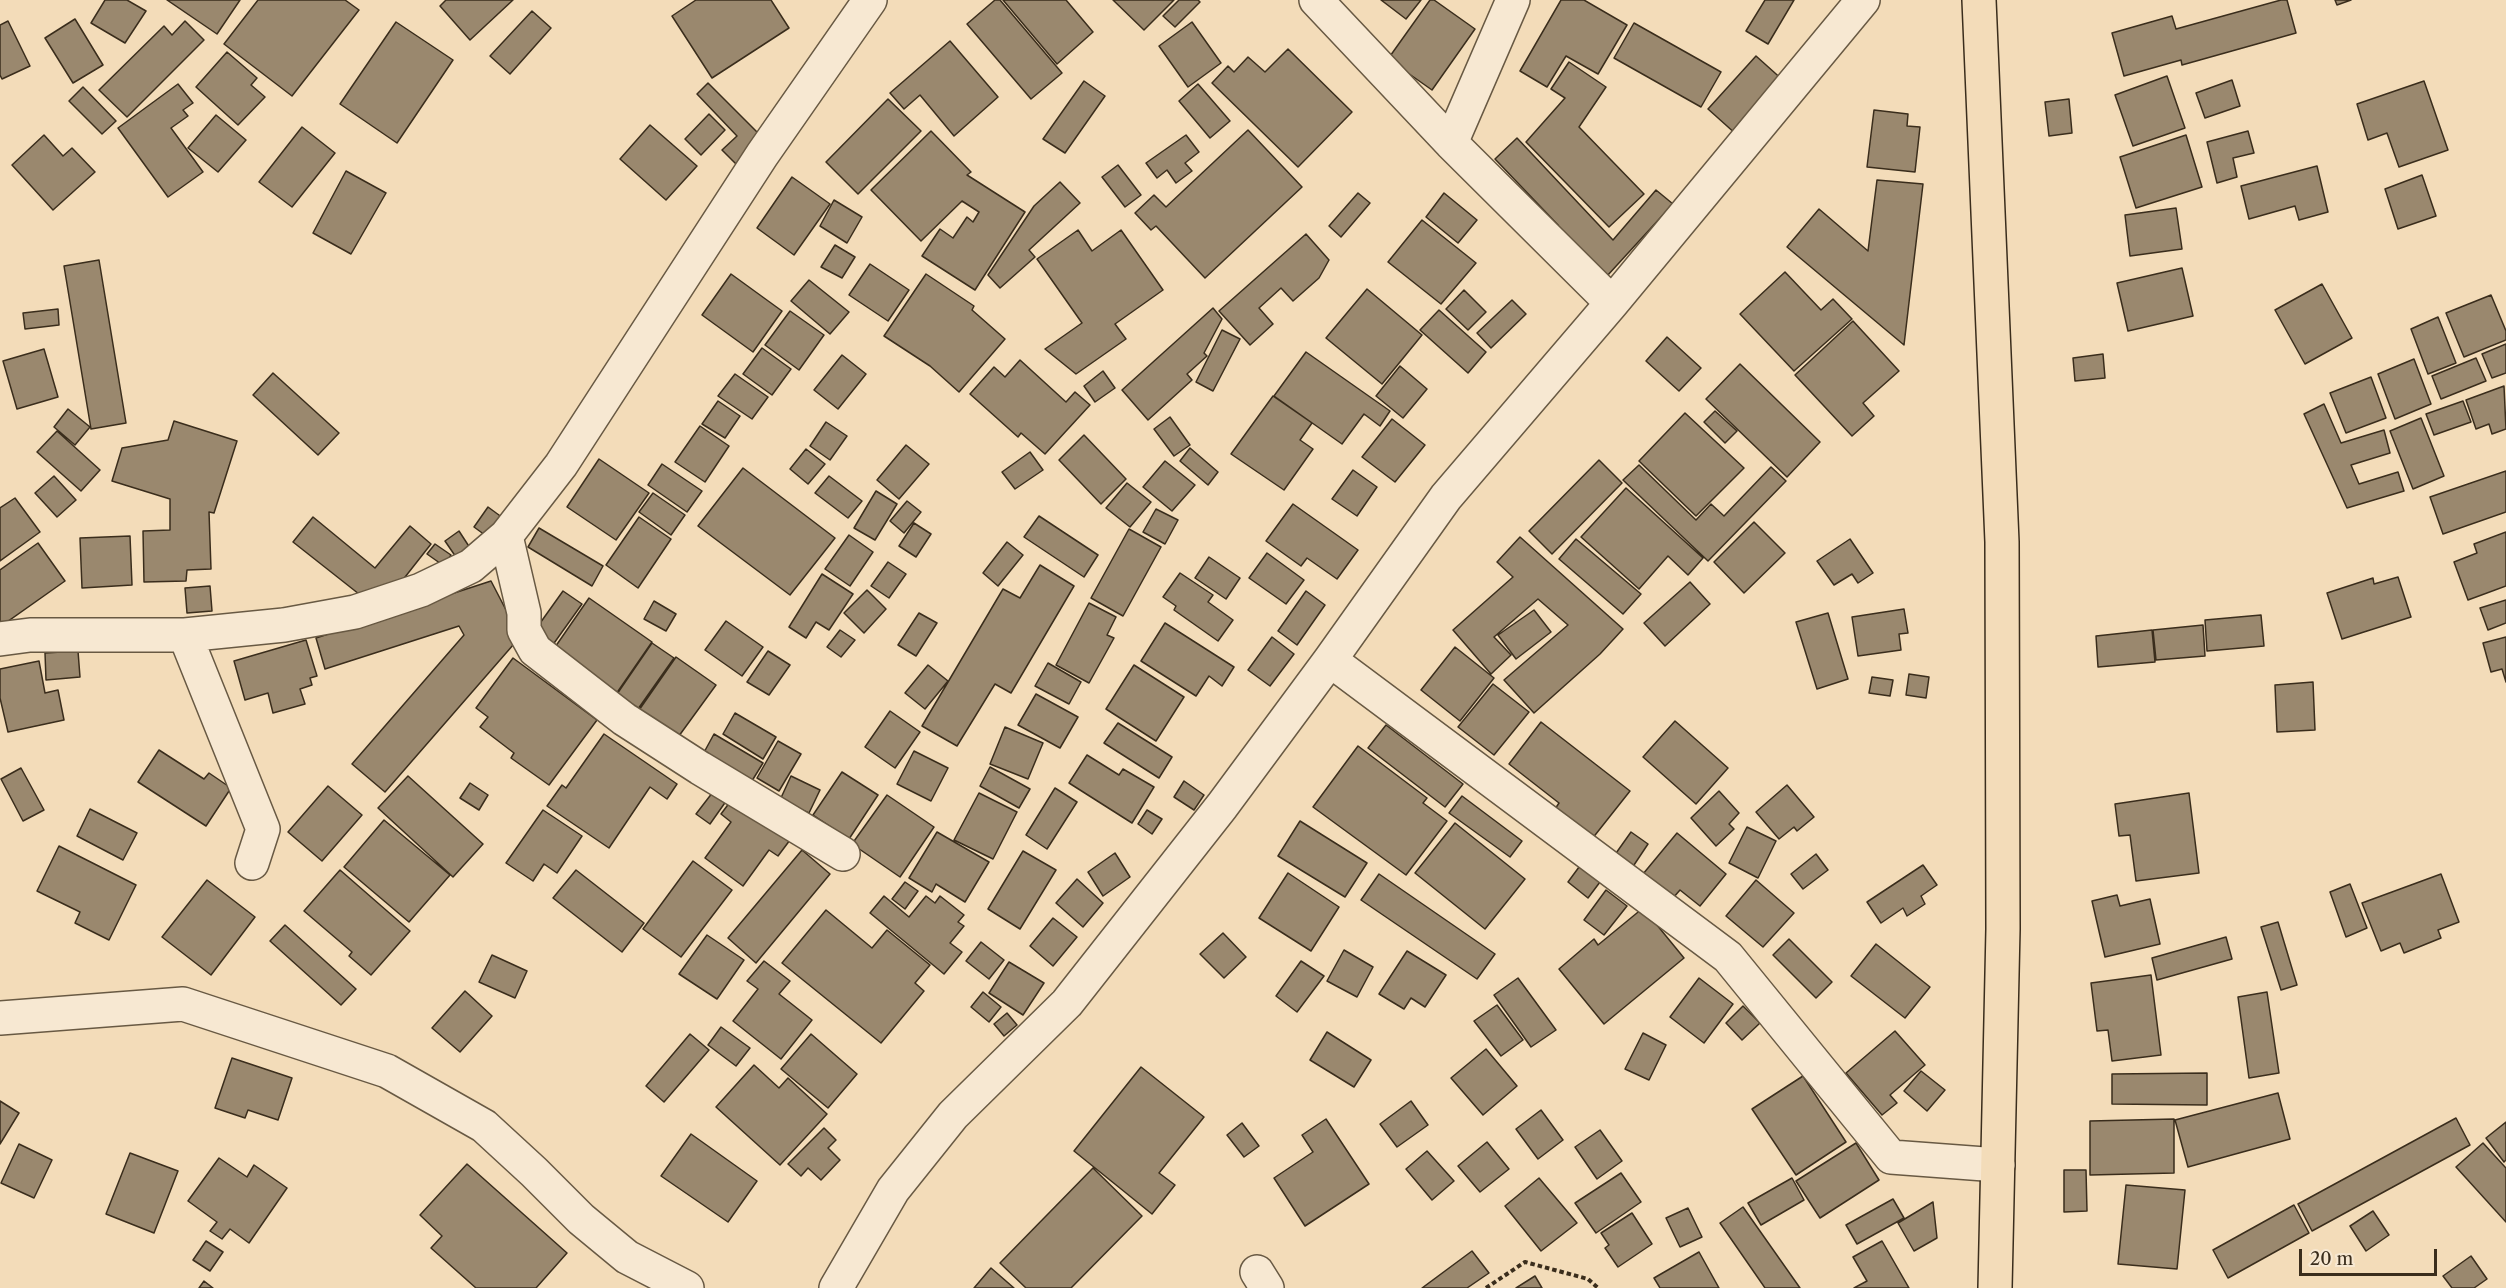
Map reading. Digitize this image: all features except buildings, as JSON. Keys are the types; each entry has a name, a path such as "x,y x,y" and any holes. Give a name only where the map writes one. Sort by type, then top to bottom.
{"main road":[{"path":"1979,0 2002,542 2003,929 1995,1288"}],"street":[{"path":"0,639 30,635 184,635 284,625 355,612 421,590 471,566 506,536 561,465 762,155 870,0"},
{"path":"1316,0 1451,143 1612,303"},
{"path":"1451,143 1513,0"},
{"path":"836,1288 893,1190 953,1115 1067,1003 1222,806 1446,497 1612,303 1863,0"},
{"path":"506,536 524,613 525,630 535,650 624,719 700,768 843,854"},
{"path":"184,635 263,829 252,863"},
{"path":"1330,660 1728,957 1892,1157 1998,1165"},
{"path":"0,1018 183,1004 387,1071 484,1126 581,1220 627,1257 687,1288"}],"path":[{"path":"1486,1288 1525,1262 1588,1279 1598,1288"}]}
